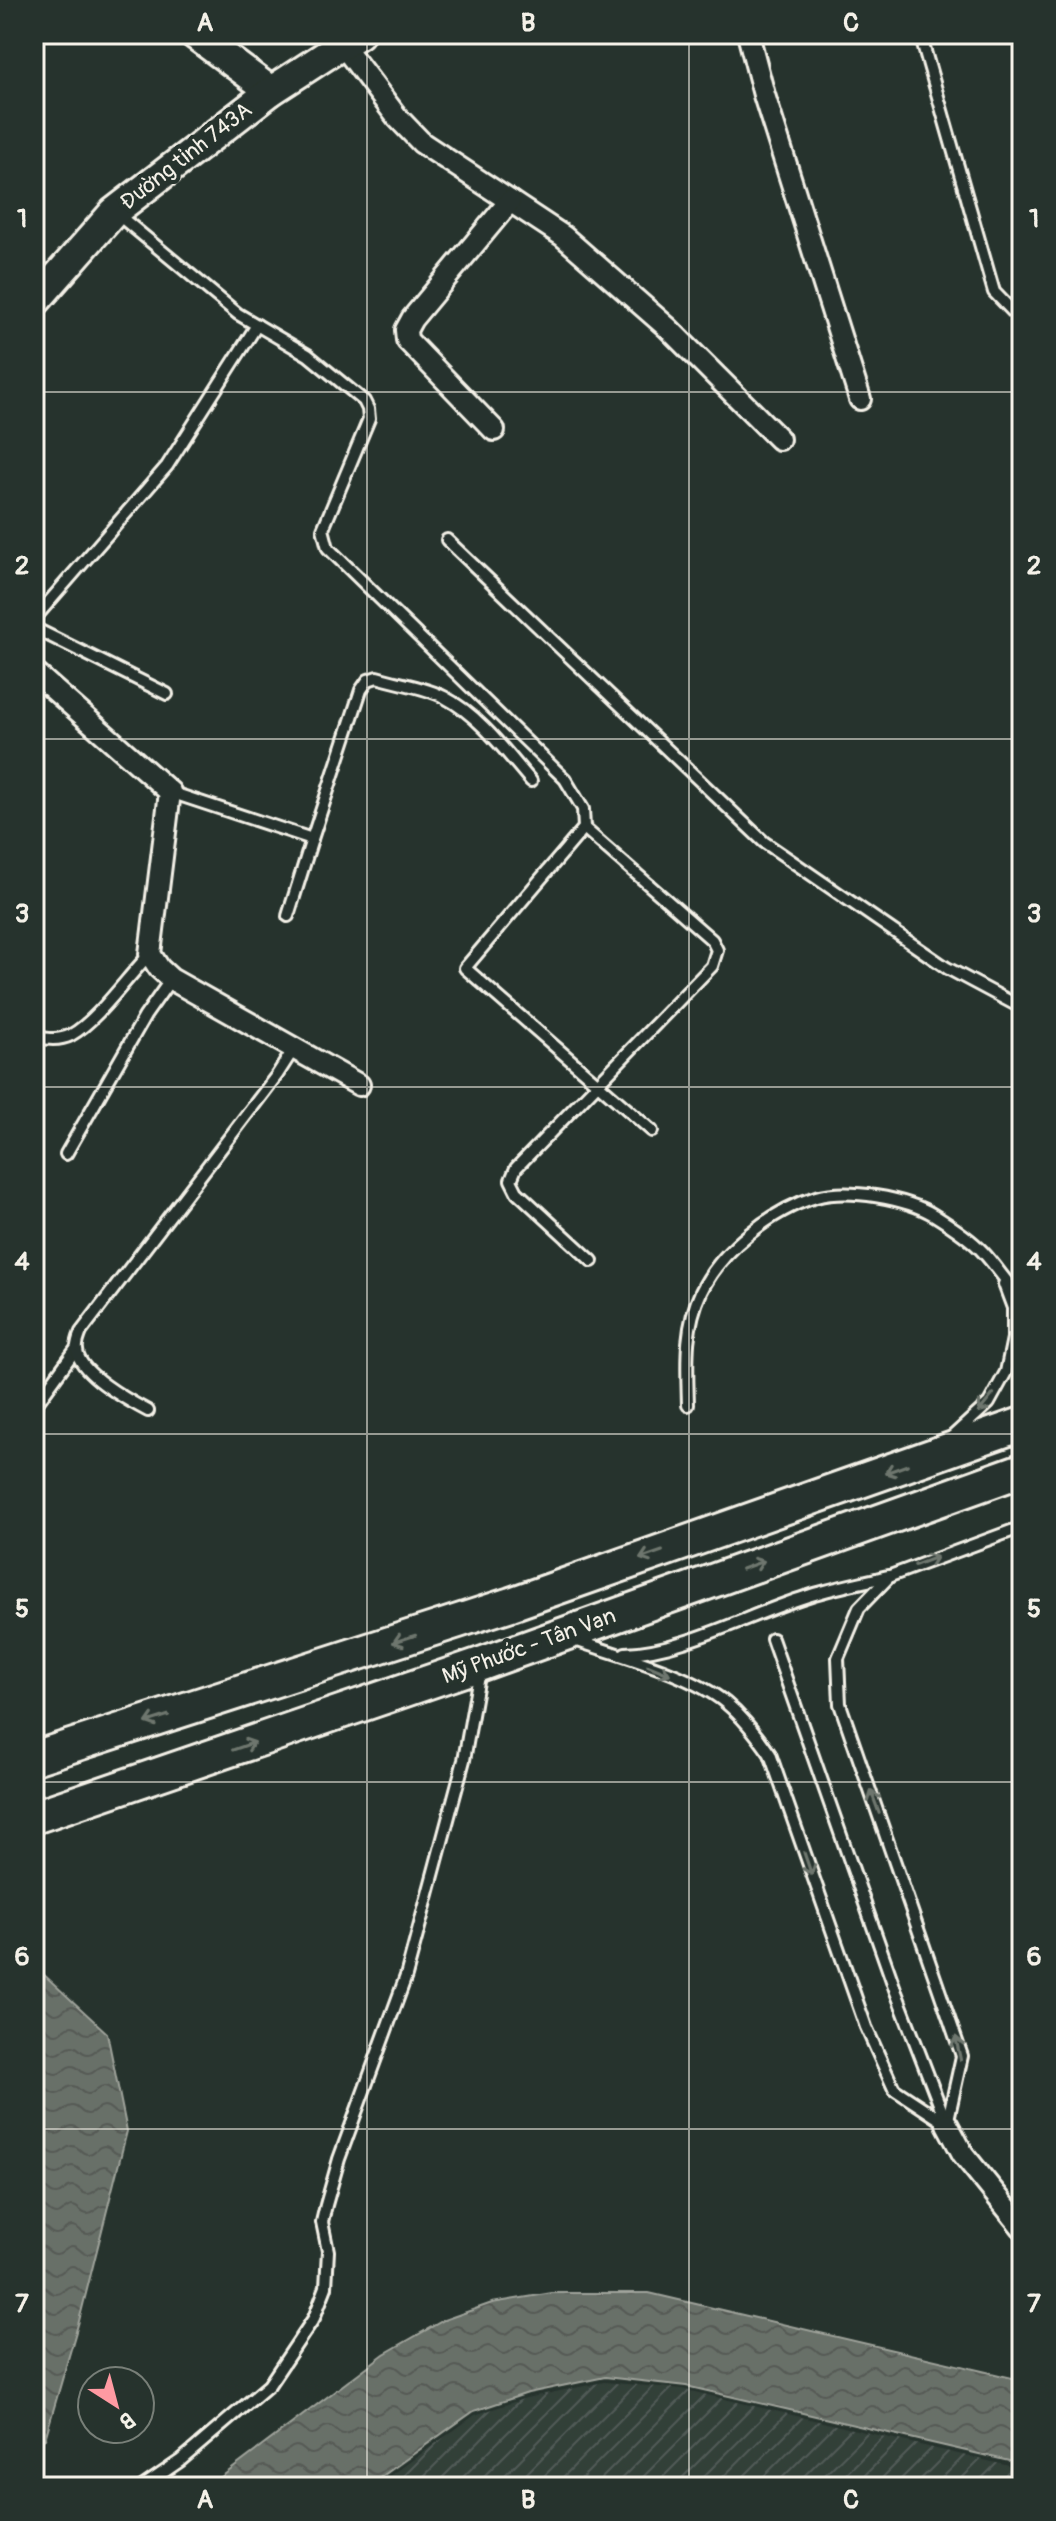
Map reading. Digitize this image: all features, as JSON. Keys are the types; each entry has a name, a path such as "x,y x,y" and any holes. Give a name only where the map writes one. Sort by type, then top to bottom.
{"main road":[{"path":"194,34 271,91"},
{"name":"Đường tỉnh 743A","path":"34,303 114,212 271,91 351,39"},
{"name":"Mỹ Phước - Tân Vạn","path":"34,1758 511,1604 1022,1424"},
{"name":"Mỹ Phước - Tân Vạn","path":"34,1817 481,1664 1022,1470"}],"street":[{"path":"748,34 764,95 860,399"},
{"path":"351,39 397,117 422,143 563,236 668,328 779,439"},
{"path":"494,430 407,340 406,330 510,201"},
{"path":"34,672 170,792 150,954 159,968 171,979 359,1085"},
{"path":"947,2124 963,2154 1022,2227"}],"lane":[{"path":"920,34 994,292 1022,321"},
{"path":"114,212 238,314 308,355 364,401 369,419 323,529 328,548 565,779 583,809 584,828 465,968 652,1131"},
{"path":"34,619 167,466 257,325"},
{"path":"447,540 764,842 947,968 1022,1008"},
{"path":"34,628 167,694"},
{"path":"288,916 361,690 368,680 377,677 443,696 468,713 497,740 531,781"},
{"path":"170,792 312,839"},
{"path":"584,828 712,940 717,950 712,966 516,1168 511,1180 517,1192 592,1261"},
{"path":"34,1037 52,1040 69,1036 89,1022 150,954"},
{"path":"66,1154 145,1016 171,979"},
{"path":"34,1407 76,1349 81,1332 293,1050"},
{"path":"688,1405 687,1334 701,1290 731,1250 765,1221 817,1197 850,1195 897,1200 933,1214 982,1251 1022,1299"},
{"path":"933,1455 989,1403 1006,1372 1013,1338 1013,1308 1002,1278"},
{"path":"76,1349 80,1362 93,1375 148,1411"},
{"path":"615,1654 642,1653 668,1646 807,1596 890,1576 1022,1527"},
{"path":"890,1576 859,1608 838,1658 840,1704 962,2056 947,2124"},
{"path":"559,1635 707,1690 746,1721 770,1754 866,2027 894,2089 947,2124"},
{"path":"772,1639 896,1992 947,2124"},
{"path":"142,2487 180,2461 269,2385 314,2318 326,2287 328,2251 322,2222 326,2205 339,2159 397,2003 414,1948 464,1760 481,1664"}],"shaded area":[{"path":"604,2382 682,2389 1022,2469 1022,2487 375,2487 475,2415 526,2398"}],"water":[{"path":"34,1952 42,1973 107,2033 127,2131 79,2321 45,2439 34,2443"},
{"path":"552,2293 649,2293 1017,2379 1022,2388 1022,2464 686,2386 605,2377 528,2393 474,2411 367,2487 208,2487 384,2354 444,2320 492,2303"}]}
